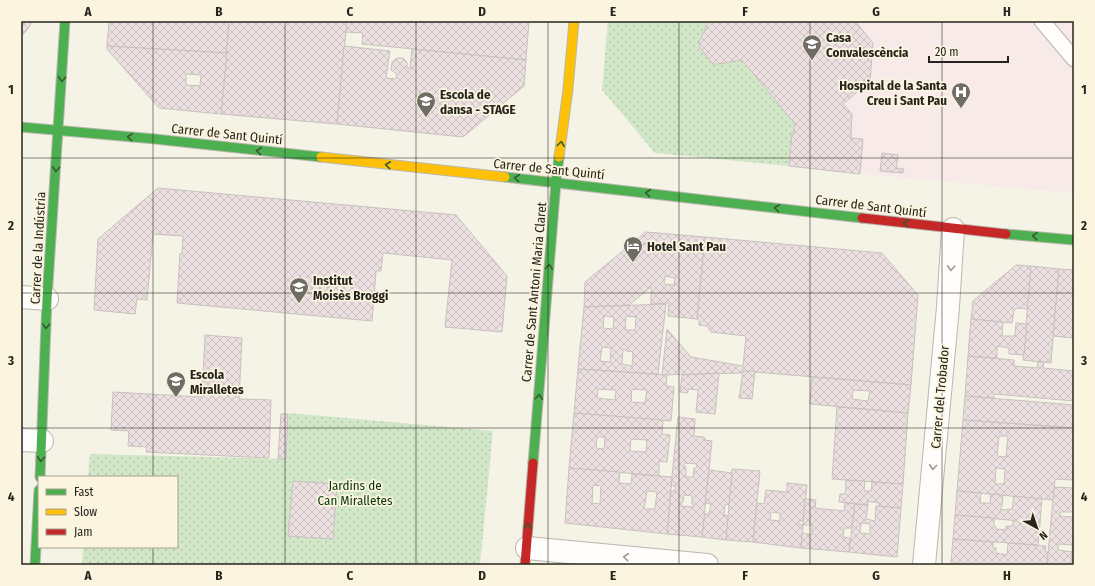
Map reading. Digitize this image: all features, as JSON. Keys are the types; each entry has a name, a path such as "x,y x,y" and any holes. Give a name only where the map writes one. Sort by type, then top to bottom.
{"main road":[{"name":"Carrer de la Indústria","path":"40,476 31,440 47,299 65,21"},
{"name":"Carrer de Sant Antoni Maria Claret","path":"526,556 556,182 568,89 574,21"},
{"name":"Carrer de Sant Quintí","path":"21,127 556,182 953,229 1074,240"},
{"path":"34,565 38,505"}],"street":[{"name":"Carrer del Trobador","path":"924,565 948,307 953,229"},
{"path":"21,297 47,299"},
{"path":"526,556 707,565"}],"lane":[{"path":"1042,21 1074,59"}],"shaded area":[{"name":"Hospital de la Santa Creu i Sant Pau","path":"855,21 1074,21 1074,193 860,174 851,138 852,115 843,104 870,81 873,43"}],"green space":[{"path":"608,21 709,21 699,42 700,48 713,64 742,60 795,124 794,133 792,133 789,166 655,153 602,90"},
{"name":"Jardins de Can Miralletes","path":"289,413 493,431 480,565 82,565 83,548 178,548 178,476 88,476 90,454 286,459"}],"building":[{"path":"21,21 31,21 30,26 21,37"},
{"path":"109,21 229,21 227,53 107,46"},
{"path":"229,21 347,21 337,124 221,114"},
{"path":"347,21 529,21 526,60 362,44 363,33 346,32"},
{"path":"709,21 855,21 873,43 870,81 843,104 852,114 851,138 863,139 860,174 789,166 792,133 794,133 795,124 742,60 713,64 700,48 699,42"},
{"path":"107,46 227,53 221,114 159,108 107,49","holes":["186,74 201,75 200,86 186,85"]},
{"path":"344,46 390,51 386,78 396,79 397,74 391,70 392,62 397,58 403,58 407,62 407,68 410,68 412,49 526,60 524,86 463,137 337,124"},
{"path":"882,153 898,155 896,168 904,169 903,173 880,171"},
{"path":"158,188 456,215 507,276 502,332 445,327 452,260 383,253 381,271 376,271 372,321 177,303 180,253 182,254 183,236 153,234 147,300 137,299 135,314 94,310 98,239"},
{"path":"646,232 705,237 697,319 668,316 669,303 651,304 651,287 629,305 584,307 585,282","holes":["665,276 675,278 674,285 664,284"]},
{"path":"705,237 882,253 918,295 911,385 743,371 742,373 662,375 667,329 691,357 743,366 746,336 711,332 707,326 699,325 699,320 697,319"},
{"path":"1016,265 1031,266 1028,309 1017,308 1014,311 1012,323 971,319 973,301"},
{"path":"1031,266 1059,269 1051,363 1023,360"},
{"path":"1059,269 1074,270 1074,338 1053,336"},
{"path":"666,304 658,374 578,369 584,307","holes":["604,316 614,317 613,329 603,328","626,316 636,317 635,330 625,330","602,347 611,348 610,362 600,361","623,349 633,352 632,366 622,364"]},
{"path":"971,319 1003,322 1002,336 1015,336 1016,323 1027,324 1024,355 1009,354 1009,348 997,346 997,358 968,356"},
{"name":"Escola Miralletes","path":"205,335 242,338 239,399 271,400 269,458 146,452 147,447 128,446 129,431 111,430 113,392 202,397"},
{"path":"968,356 1014,360 1014,366 1037,368 1038,362 1044,362 1043,368 1074,371 1074,401 994,394 994,398 965,396"},
{"path":"578,369 667,375 666,386 674,387 671,421 574,413","holes":["598,389 616,390 615,400 597,398","632,389 647,390 645,403 631,402"]},
{"path":"743,371 755,371 752,399 739,398"},
{"path":"719,373 715,414 696,412 698,390 688,389 688,393 680,392 682,375"},
{"path":"812,377 911,385 908,413 810,404","holes":["853,390 870,391 868,401 852,399"]},
{"path":"965,396 1074,405 1074,428 963,420"},
{"path":"837,407 908,413 903,484 832,479"},
{"path":"574,413 663,420 662,434 670,435 667,462 659,461 659,476 569,468","holes":["597,437 605,437 604,449 596,448","631,439 647,440 646,452 630,451"]},
{"path":"281,414 288,414 286,459 278,459"},
{"path":"678,417 695,419 694,436 704,437 705,440 712,441 702,537 667,534 671,491 675,491 675,486 671,486","holes":["685,463 697,464 696,468 694,468 693,477 686,477 686,467 684,467","684,495 692,496 693,507 681,506"]},
{"path":"963,420 1074,428 1072,480 1055,479 1053,500 957,491","holes":["999,436 1008,436 1006,457 997,456","996,468 1005,469 1004,484 995,484"]},
{"path":"569,468 620,472 619,483 631,484 632,474 672,477 667,534 565,523","holes":["593,485 601,486 600,504 592,503","647,491 657,492 655,509 644,509"]},
{"path":"732,469 760,471 753,542 726,540"},
{"path":"709,470 732,473 729,504 725,505 724,515 728,516 726,540 702,537 705,514 709,514 711,504 705,503"},
{"path":"846,480 865,481 864,491 871,491 872,482 903,484 901,508 879,506 879,503 867,501 868,505 839,502 840,494 845,494"},
{"path":"293,481 337,484 333,539 288,536"},
{"path":"787,483 807,485 803,521 799,521 798,524 803,525 801,548 753,542 757,503 764,504 766,490 787,492","holes":["771,512 780,513 780,521 770,520"]},
{"path":"1054,487 1074,488 1074,512 1060,512 1060,516 1074,517 1073,545 1058,544 1058,550 1072,552 1071,565 1047,565"},
{"path":"957,491 981,493 980,503 990,503 991,494 1003,495 1000,510 1012,509 1014,496 1042,499 1040,523 955,515"},
{"path":"805,499 816,500 815,508 844,511 845,503 855,504 852,528 844,528 843,537 850,538 849,552 801,548 802,533 812,535 812,525 803,525"},
{"path":"855,504 868,505 866,519 875,521 876,506 901,508 897,557 849,552","holes":["861,523 870,524 870,534 860,533"]},
{"path":"955,515 994,518 994,526 996,529 1006,530 1006,526 1013,526 1013,520 1040,523 1038,545 953,539"},
{"path":"1074,529 1074,565 1071,565 1073,537"},
{"path":"953,539 993,542 993,548 996,548 996,553 1007,555 1008,543 1046,546 1045,552 1048,552 1047,565 968,565 951,563"}],"traffic: fast":[{"path":"40,476 47,299 65,21"},
{"path":"21,127 155,139 321,157"},
{"path":"533,463 559,157"},
{"path":"505,177 862,218"},
{"path":"1006,234 1074,240"},
{"path":"35,565 38,509"}],"traffic: slow":[{"path":"559,157 568,89 574,21"},
{"path":"321,157 505,177"}],"traffic: jam":[{"path":"862,218 1006,234"},
{"path":"525,565 533,463"}],"place":[{"name":"Casa Convalescència","path":"812,61"},
{"name":"Hospital de la Santa Creu i Sant Pau","path":"961,109"},
{"name":"Escola de dansa - STAGE","path":"426,118"},
{"name":"Hotel Sant Pau","path":"633,263"},
{"name":"Institut Moisès Broggi","path":"299,304"},
{"name":"Escola Miralletes","path":"176,398"}]}
